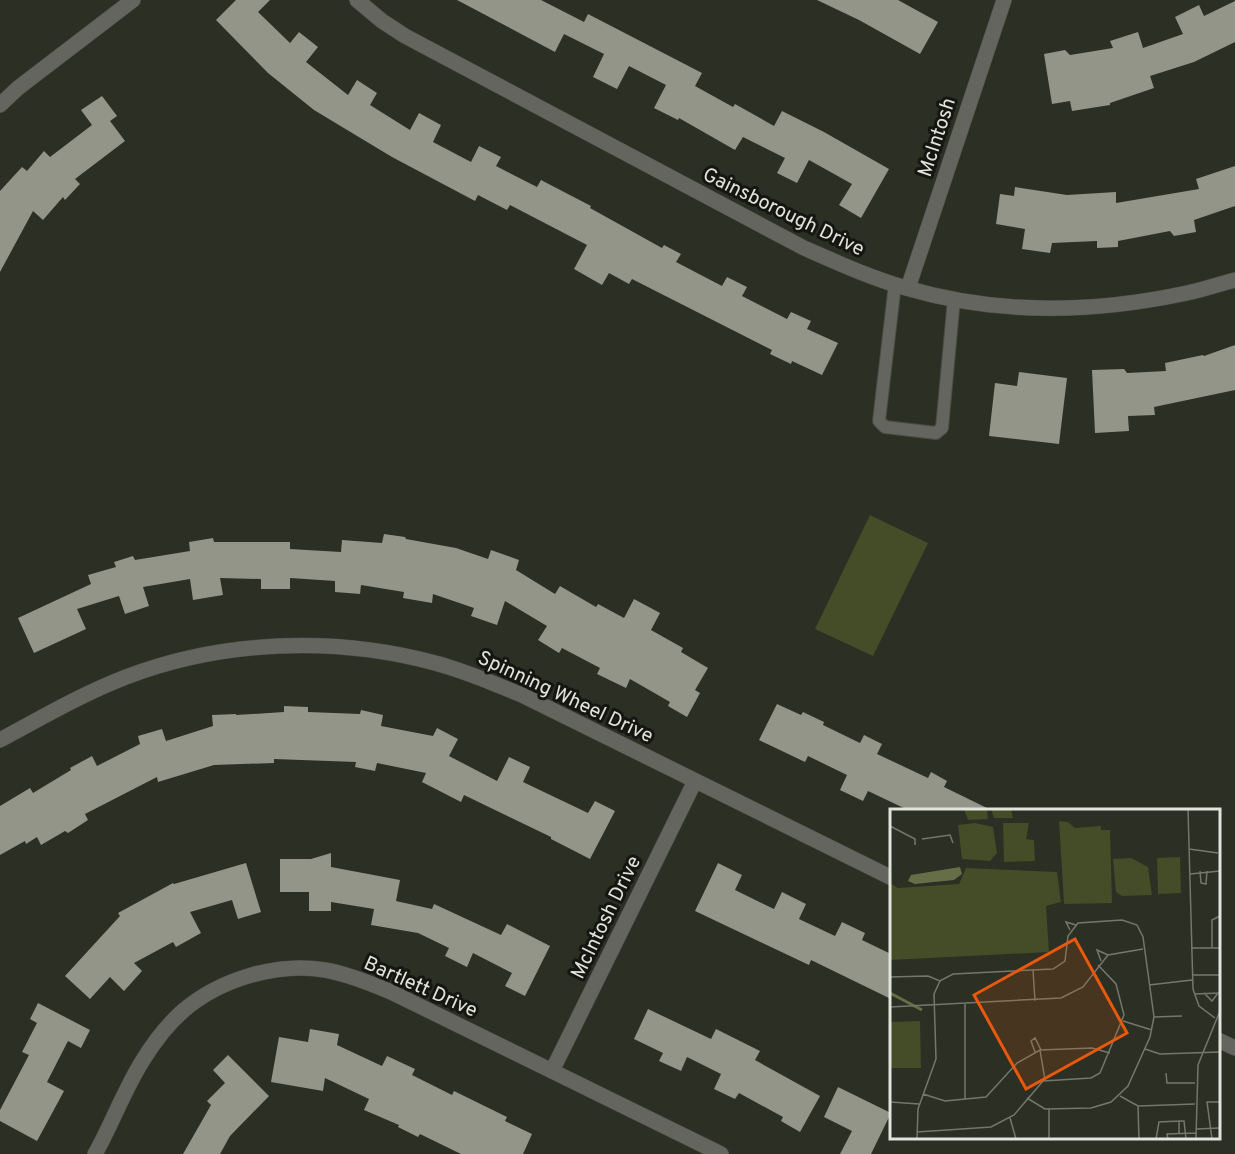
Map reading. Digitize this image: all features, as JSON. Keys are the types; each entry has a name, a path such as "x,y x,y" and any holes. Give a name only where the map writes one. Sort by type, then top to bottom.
{"street":[{"path":"0,105 18,88 133,0"},
{"name":"Gainsborough Drive","path":"357,0 405,36 804,248 850,269 902,286 954,298 1044,309 1118,305 1188,293 1235,280"},
{"name":"McIntosh","path":"902,286 1004,0"},
{"name":"Spinning Wheel Drive","path":"0,740 128,676 209,654 304,645 388,653 435,663 524,696 890,878"},
{"name":"McIntosh Drive","path":"552,1071 695,781"},
{"name":"Bartlett Drive","path":"95,1154 142,1060 163,1031 184,1010 219,987 246,977 274,970 302,968 325,970 359,979 391,992 721,1154"},
{"path":"1220,1041 1235,1048"}],"lane":[{"path":"902,286 879,421 885,428 936,433 942,428 954,298"}],"green space":[{"path":"870,515 928,543 873,656 815,629"}],"building":[{"path":"236,0 270,0 258,12 290,43 299,32 318,47 306,62 348,95 357,80 377,93 370,105 410,130 419,113 441,125 433,142 471,162 479,146 501,157 496,166 537,187 541,180 591,206 590,208 662,248 664,245 681,254 676,262 722,286 727,277 747,287 742,296 787,319 791,312 811,321 807,329 838,343 822,375 770,354 772,350 632,279 629,284 609,273 602,285 574,269 587,245 510,205 507,210 478,195 475,201 392,157 314,110 268,73 216,20"},
{"path":"457,0 541,0 584,22 588,14 702,73 695,86 733,107 735,104 774,126 782,111 889,169 861,218 839,205 852,184 809,160 797,183 777,173 785,158 743,137 735,150 679,118 678,120 654,108 666,85 629,66 617,89 593,77 604,54 564,34 555,52"},
{"path":"817,0 898,0 938,22 920,54"},
{"path":"1235,1 1235,42 1194,62 1150,76 1154,88 1110,103 1110,105 1072,111 1070,101 1052,104 1044,54 1065,50 1070,55 1113,48 1110,41 1138,32 1143,48 1183,34 1175,17 1199,5 1204,16"},
{"path":"102,96 117,116 110,121 125,141 75,179 80,184 65,200 63,197 43,220 33,211 0,272 0,191 22,167 27,171 44,151 50,157 92,125 81,110"},
{"path":"1235,166 1235,206 1194,220 1196,232 1174,236 1170,231 1118,241 1118,247 1097,248 1097,241 1052,243 1050,253 1022,249 1025,229 996,224 1000,194 1014,196 1015,187 1067,195 1116,192 1116,203 1199,189 1196,179"},
{"path":"1235,345 1235,390 1154,407 1155,415 1128,416 1129,431 1095,433 1092,370 1124,369 1127,373 1166,371 1165,363 1204,356"},
{"path":"1019,372 1067,378 1059,444 989,436 995,383 1017,386"},
{"path":"384,534 456,548 488,559 491,550 519,560 516,570 555,594 560,586 596,607 598,604 624,618 634,599 660,613 651,630 683,648 681,652 708,668 695,690 700,693 687,717 668,706 670,702 630,679 626,688 597,674 600,668 562,648 559,653 538,640 547,626 505,601 497,625 471,616 474,608 433,594 432,603 403,598 404,592 361,585 360,594 335,592 335,581 290,578 290,589 261,589 261,579 220,578 223,595 193,600 190,579 143,587 149,606 125,614 119,596 77,609 86,629 34,653 18,618 91,584 88,575 116,567 114,562 133,556 135,560 190,551 189,542 213,538 214,542 290,542 290,549 341,552 342,540 382,543"},
{"path":"777,704 801,715 803,712 824,722 823,725 860,743 864,735 882,744 877,754 928,778 931,772 947,781 944,787 989,809 906,809 868,791 863,801 840,790 847,775 808,756 805,762 759,740"},
{"path":"284,706 308,707 308,712 360,714 361,710 383,715 381,726 433,736 437,728 458,739 449,756 497,781 509,757 530,767 523,782 588,813 595,801 615,811 590,859 551,837 464,795 461,802 422,782 426,773 377,763 375,771 355,767 356,762 274,759 274,763 214,765 158,782 157,777 85,814 88,820 68,833 65,831 41,845 37,837 0,855 0,806 30,788 33,793 92,756 97,766 140,744 138,736 162,729 166,741 213,726 212,715 284,712"},
{"path":"331,853 331,867 400,880 396,901 432,909 434,904 501,935 507,924 550,946 525,996 505,986 512,973 473,953 467,967 445,956 449,948 418,933 371,925 374,909 331,902 331,911 309,911 309,892 280,892 280,859 311,859"},
{"path":"246,863 261,912 238,919 232,900 190,912 201,933 176,947 173,942 134,963 142,971 124,991 110,977 90,999 65,976 120,916 118,913 173,883"},
{"path":"718,863 742,875 735,890 774,909 782,892 806,904 799,919 835,936 842,922 865,933 862,940 890,954 890,999 811,960 809,965 695,911"},
{"path":"38,1003 90,1030 81,1048 68,1041 47,1082 64,1091 37,1141 0,1121 0,1110 29,1055 22,1052 37,1023 30,1019"},
{"path":"648,1009 711,1039 716,1029 760,1051 755,1060 820,1096 800,1132 781,1121 783,1117 739,1093 735,1099 714,1089 721,1074 687,1057 681,1071 659,1061 663,1053 634,1039"},
{"path":"310,1029 339,1034 337,1045 382,1066 387,1056 415,1069 412,1075 452,1095 454,1091 507,1117 505,1121 532,1134 523,1154 461,1154 420,1134 418,1137 398,1127 399,1125 364,1110 369,1099 325,1078 323,1091 271,1082 279,1037 308,1042"},
{"path":"228,1055 269,1096 230,1136 220,1154 183,1154 211,1105 207,1101 225,1083 213,1070"},
{"path":"838,1087 890,1113 871,1154 840,1154 852,1131 824,1117"}]}
